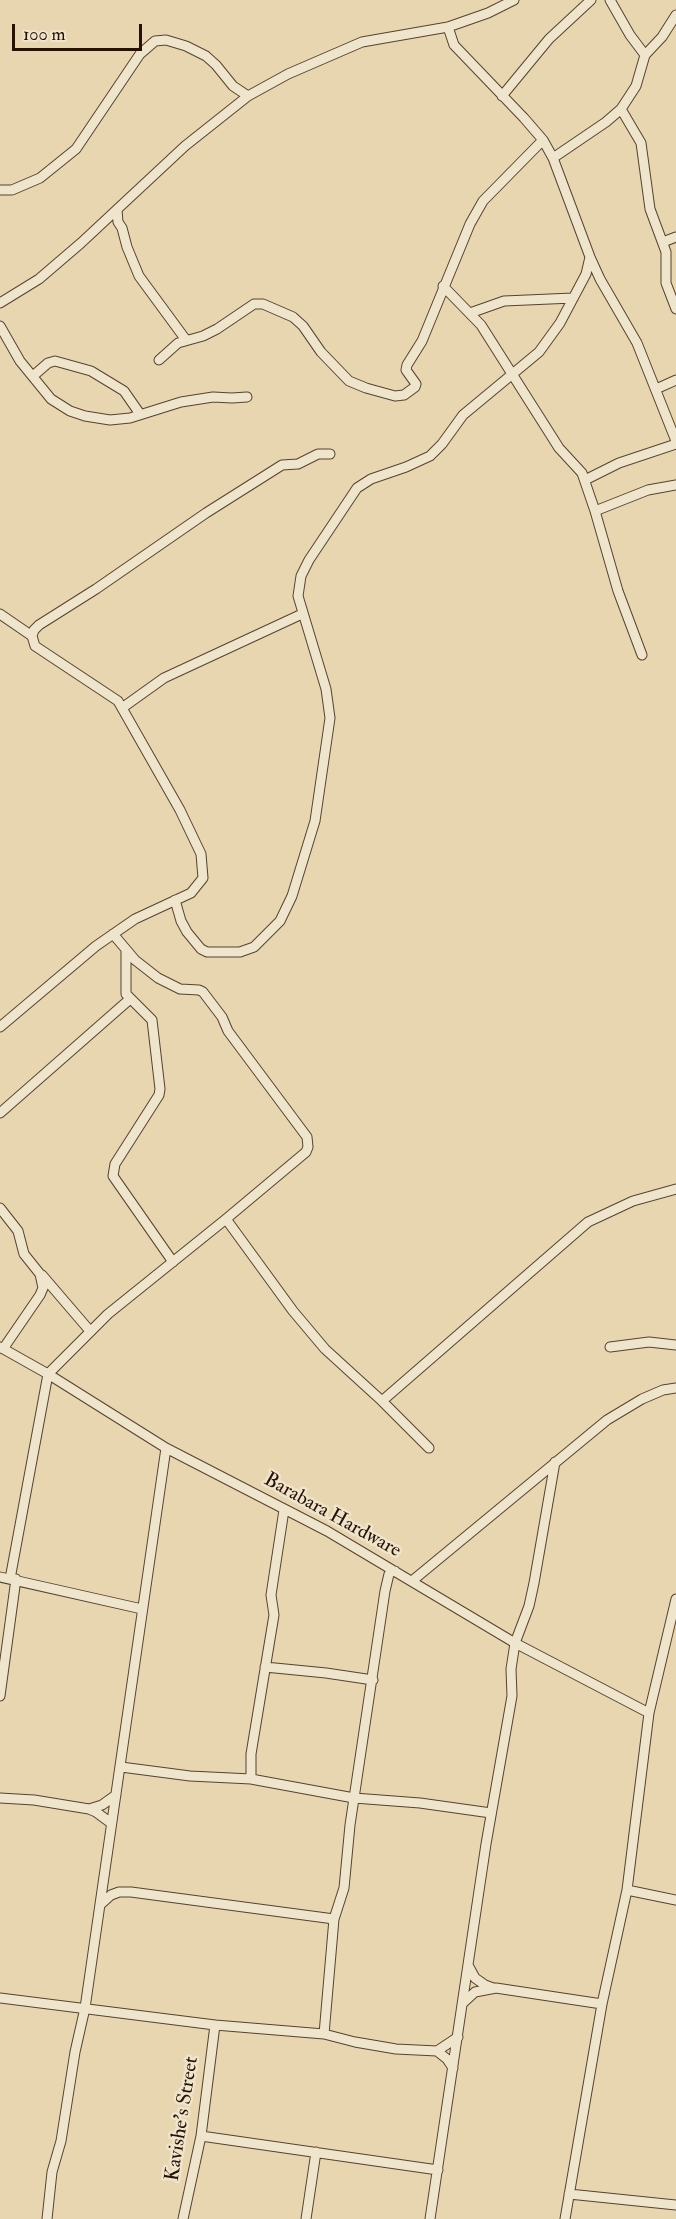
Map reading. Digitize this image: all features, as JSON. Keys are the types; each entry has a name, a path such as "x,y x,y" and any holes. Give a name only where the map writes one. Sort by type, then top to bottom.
{"street":[{"path":"0,303 39,279 117,210 184,146 248,96 288,74 362,42 448,27 488,13 514,0"},
{"path":"502,96 549,39 591,0"},
{"path":"610,0 645,55"},
{"path":"553,158 621,109 636,86 645,55 673,26 676,15"},
{"path":"448,27 454,45 543,140 553,158 590,257 637,343 676,442 618,463 585,480"},
{"path":"0,190 12,190 40,178 76,149 140,54 155,41 166,40 206,56 216,64 233,86 248,96"},
{"path":"621,109 641,143 650,209 663,242 667,263 666,283 676,309"},
{"path":"159,360 178,343 203,336 254,304 263,304 293,317 303,326 321,352 349,381 394,396 404,395 416,384 408,373 407,365 422,341 463,239 483,201 543,140"},
{"path":"117,210 118,222 139,276 186,340"},
{"path":"663,242 676,237"},
{"path":"175,900 182,924 201,949 207,952 240,952 258,945 279,921 292,896 315,821 330,718 326,689 297,596 301,576 354,491 371,479 406,468 430,456 442,444 463,415 539,352 552,337 586,274 590,257"},
{"path":"443,286 470,313 498,350 512,376 559,448 582,472 618,591 642,655"},
{"path":"470,313 504,301 573,298"},
{"path":"0,326 20,361 51,399 70,411 85,416 110,420 130,418 192,400 213,397 247,397"},
{"path":"33,376 48,363 55,361 91,371 124,391 140,414"},
{"path":"656,389 676,380"},
{"path":"32,636 39,624 96,589 196,519 282,465 298,464 318,454 330,454"},
{"path":"595,511 648,490 676,485"},
{"path":"0,614 32,636 35,646 110,694 122,708 180,810 201,854 203,870 200,884 191,893 142,915 113,934 81,957 0,1027"},
{"path":"122,708 174,672 302,615"},
{"path":"0,1696 9,1578 48,1374 118,1305 226,1220 306,1152 309,1142 228,1031 222,1017 203,992 180,989 158,978 126,951 113,934"},
{"path":"126,951 125,990 130,999 152,1020 160,1089 159,1095 115,1164 113,1176 173,1262"},
{"path":"0,1113 130,999"},
{"path":"382,1401 588,1222 633,1201 676,1189"},
{"path":"0,1208 18,1231 26,1258 90,1331"},
{"path":"226,1220 293,1311 325,1349 429,1448"},
{"path":"2,1348 40,1294 43,1288 40,1274"},
{"path":"610,1347 649,1342 676,1345"},
{"name":"Barabara Hardware","path":"2,1348 166,1448 327,1531 515,1643 649,1713"},
{"path":"411,1581 596,1428 642,1399 663,1390 676,1388"},
{"path":"47,2219 52,2172 61,2141 75,2052 85,2008 166,1448"},
{"path":"430,2219 491,1813 512,1696 511,1669 515,1643 531,1594 555,1462"},
{"path":"250,1779 251,1754 274,1615 271,1595 284,1510"},
{"path":"324,2034 334,1919 344,1888 354,1798 387,1580 389,1574 395,1571"},
{"path":"9,1578 142,1609"},
{"path":"565,2219 602,2004 627,1890 649,1713 676,1599"},
{"path":"265,1667 372,1680"},
{"path":"121,1767 190,1776 250,1779 354,1798 420,1803 491,1813"},
{"path":"89,1809 102,1805 116,1795"},
{"path":"0,1798 34,1800 89,1809 111,1823"},
{"path":"104,1875 119,1892"},
{"path":"627,1890 676,1900"},
{"path":"100,1905 119,1892 174,1896 255,1910 285,1911 334,1919"},
{"path":"469,1966 480,1982 496,1988 602,2004"},
{"path":"464,2003 475,1992 496,1988"},
{"path":"0,1998 215,2025 324,2034 396,2049 437,2051 453,2068"},
{"name":"Kavishe’s Street","path":"183,2219 201,2136 215,2025"},
{"path":"437,2051 458,2037"},
{"path":"201,2136 438,2170"},
{"path":"306,2219 316,2152"},
{"path":"569,2194 676,2205"}]}
